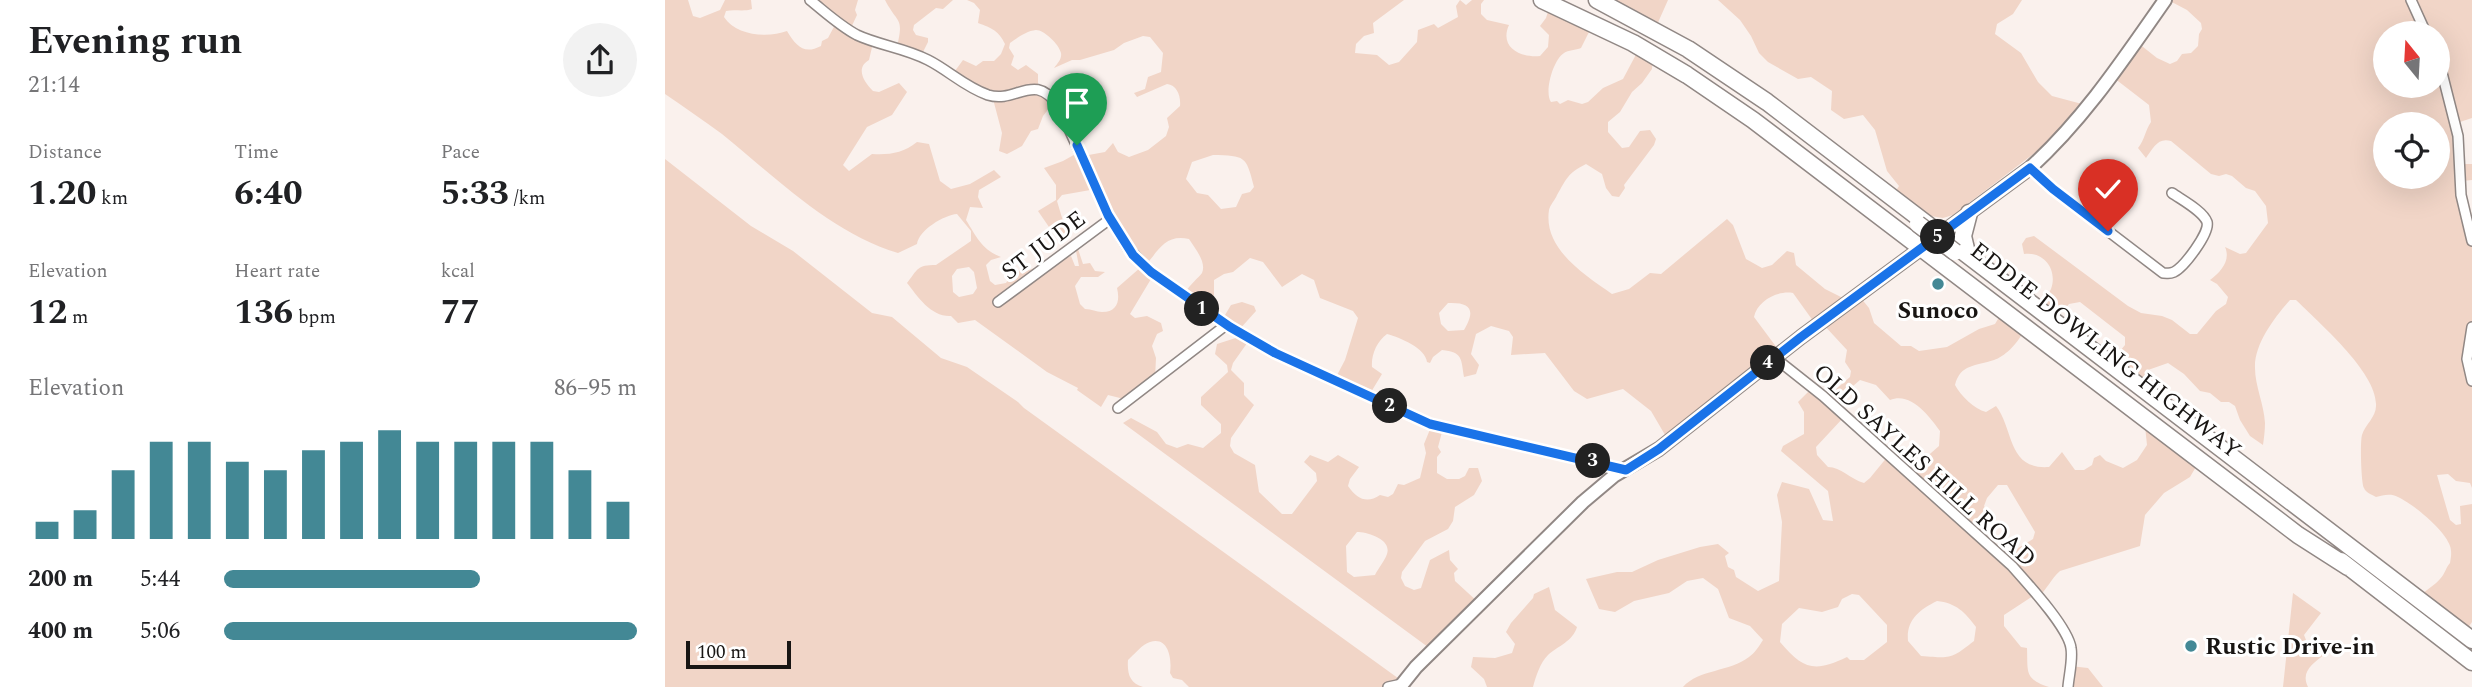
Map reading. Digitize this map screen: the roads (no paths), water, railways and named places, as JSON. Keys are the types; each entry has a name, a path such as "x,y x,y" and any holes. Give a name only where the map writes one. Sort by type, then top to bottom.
{"highway":[{"path":"1542,0 1613,32 1694,80 1753,120 2298,535 2348,567"},
{"name":"EDDIE DOWLING HIGHWAY","path":"1560,0 1626,31 1703,77 1918,224"},
{"name":"EDDIE DOWLING HIGHWAY","path":"1583,0 1651,35 1723,80 1958,254 2472,649"},
{"path":"1597,0 1671,38 1740,83 1918,224 1943,234 1958,254 2472,640"},
{"path":"1918,224 1964,217 1958,254"},
{"name":"EDDIE DOWLING HIGHWAY","path":"1958,254 2348,567 2472,662"}],"street":[{"path":"810,0 860,36 929,60 985,94 996,97 1034,88 1049,94 1059,107 1110,219 1127,247 1141,264 1226,325 1275,353 1430,424 1626,470"},
{"path":"1388,687 1401,685 1583,502 1615,475 1670,440 1775,358 2030,168 2055,145 2093,102 2165,0"},
{"path":"2411,0 2421,21"},
{"path":"2448,98 2458,136 2461,195 2472,241"},
{"path":"2030,168 2075,206 2163,273 2169,274 2184,264 2205,235 2208,226 2205,218 2172,193"},
{"name":"ST JUDE","path":"998,302 1110,219"},
{"path":"1118,408 1226,325"},
{"path":"2472,327 2467,359 2472,381"},
{"name":"OLD SAYLES HILL ROAD","path":"1775,358 1823,396 1978,537 2001,554 2039,597 2068,639 2071,655 2067,687"}],"place":[{"name":"Sunoco","path":"1938,284"},
{"name":"Rustic Drive-in","path":"2191,646"}]}
